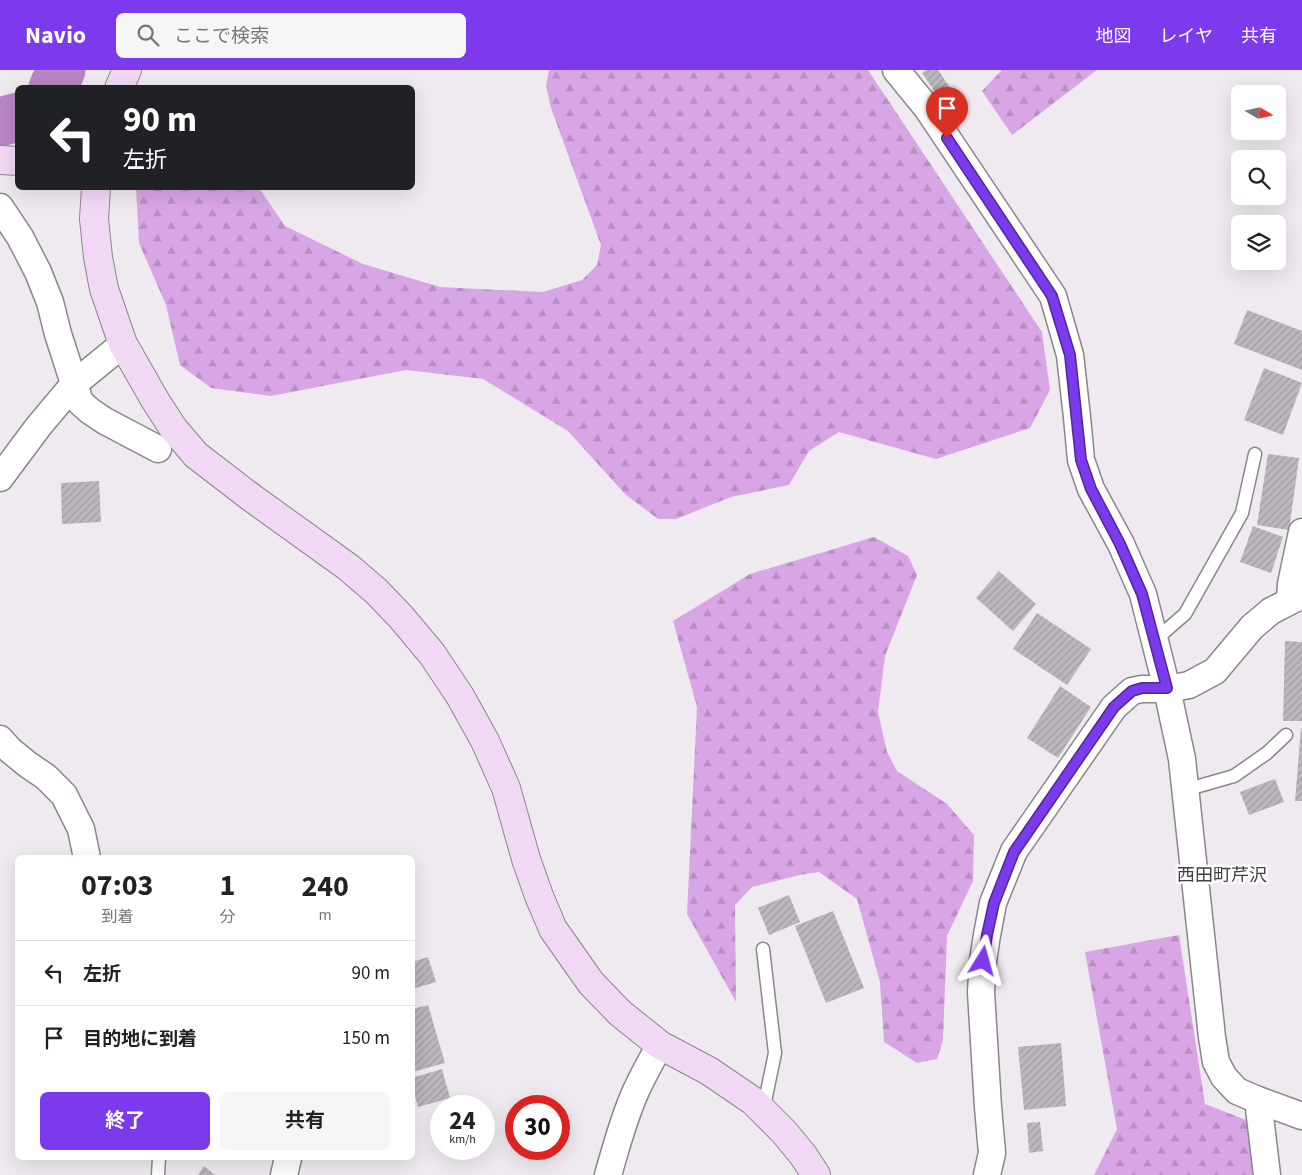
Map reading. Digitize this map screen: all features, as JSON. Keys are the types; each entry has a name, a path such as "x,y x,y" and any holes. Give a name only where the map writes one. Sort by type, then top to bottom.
{"street":[{"path":"120,85 127,70"},
{"path":"896,70 927,108 1052,296 1070,355 1081,460 1091,489 1120,544 1142,594 1167,688 1182,759 1216,1062 1224,1077 1237,1091 1302,1116"},
{"path":"0,160 15,161"},
{"path":"96,190 94,219 104,289 123,344 168,421 196,455 348,567 376,591 401,617 432,654 465,704 486,741 506,788 529,868 553,929 591,984 620,1013 660,1045 709,1071 753,1100 784,1132 803,1155 816,1175"},
{"path":"0,207 20,237 38,272 50,302 58,334 80,402 105,421 158,449"},
{"path":"0,478 38,427 74,384 123,344"},
{"path":"987,1175 992,1153 981,992 984,952 994,903 1014,852 1114,707 1132,691 1142,688 1189,686 1215,671 1252,627 1271,611 1296,598 1291,584 1302,532"},
{"path":"0,739 10,750 46,777 64,795 80,829 86,855"},
{"path":"608,1175 634,1094 660,1045"},
{"path":"1258,1100 1267,1175"},
{"path":"284,1175 288,1160"}],"lane":[{"path":"1155,640 1185,614 1242,513 1255,454"},
{"path":"1185,790 1234,776 1267,753 1286,735"},
{"path":"763,949 775,1053 763,1111"},
{"path":"158,1175 159,1160"}],"green space":[{"path":"549,70 868,70 1042,332 1050,390 1030,428 936,459 839,432 809,451 789,485 731,497 676,519 658,519 625,494 568,431 483,379 406,370 271,396 211,388 180,365 166,305 139,243 136,190 260,190 285,226 363,264 440,287 543,292 582,280 597,265 601,245 551,108 546,86"},
{"path":"1002,70 1097,70 1012,135 982,91"},
{"path":"874,537 908,556 917,575 885,656 878,712 887,752 897,771 947,804 974,835 973,881 947,936 943,1040 937,1059 917,1063 884,1042 880,982 857,899 819,872 752,887 735,905 736,1002 687,914 697,707 673,621 750,574"},
{"path":"1179,935 1205,1104 1249,1121 1255,1175 1094,1175 1117,1129 1085,952"}],"building":[{"path":"926,70 938,70 951,89 939,98 922,73"},
{"path":"1247,310 1302,331 1302,370 1234,344"},
{"path":"1264,368 1302,383 1283,435 1244,420"},
{"path":"1268,454 1299,458 1289,530 1257,525"},
{"path":"99,481 101,522 62,524 61,483"},
{"path":"1253,526 1283,537 1271,573 1240,562"},
{"path":"999,571 1036,604 1013,631 976,598"},
{"path":"1037,613 1091,649 1067,685 1013,649"},
{"path":"1285,641 1302,642 1302,721 1283,721"},
{"path":"1060,686 1091,707 1058,758 1027,738"},
{"path":"1301,728 1302,801 1295,801"},
{"path":"1275,779 1284,802 1249,815 1240,792"},
{"path":"789,895 800,922 769,935 758,908"},
{"path":"833,911 864,988 826,1003 795,926"},
{"path":"428,957 436,982 415,988 415,961"},
{"path":"428,1005 445,1063 415,1071 415,1008"},
{"path":"1061,1043 1066,1106 1024,1110 1018,1047"},
{"path":"442,1069 449,1095 430,1095 430,1104 418,1107 415,1096 415,1077"},
{"path":"1040,1122 1043,1151 1029,1153 1027,1123"},
{"path":"204,1166 215,1175 198,1175"}],"waterway":[{"path":"54,85 61,70"},
{"path":"0,122 15,118"}],"district":[{"name":"西田町芹沢","path":"1222,875"}],"route":[{"path":"947,138 1010,230 1052,296 1070,355 1081,460 1091,489 1120,544 1142,594 1167,688 1142,688 1132,691 1114,707 1014,852 994,903 983,961"}]}
